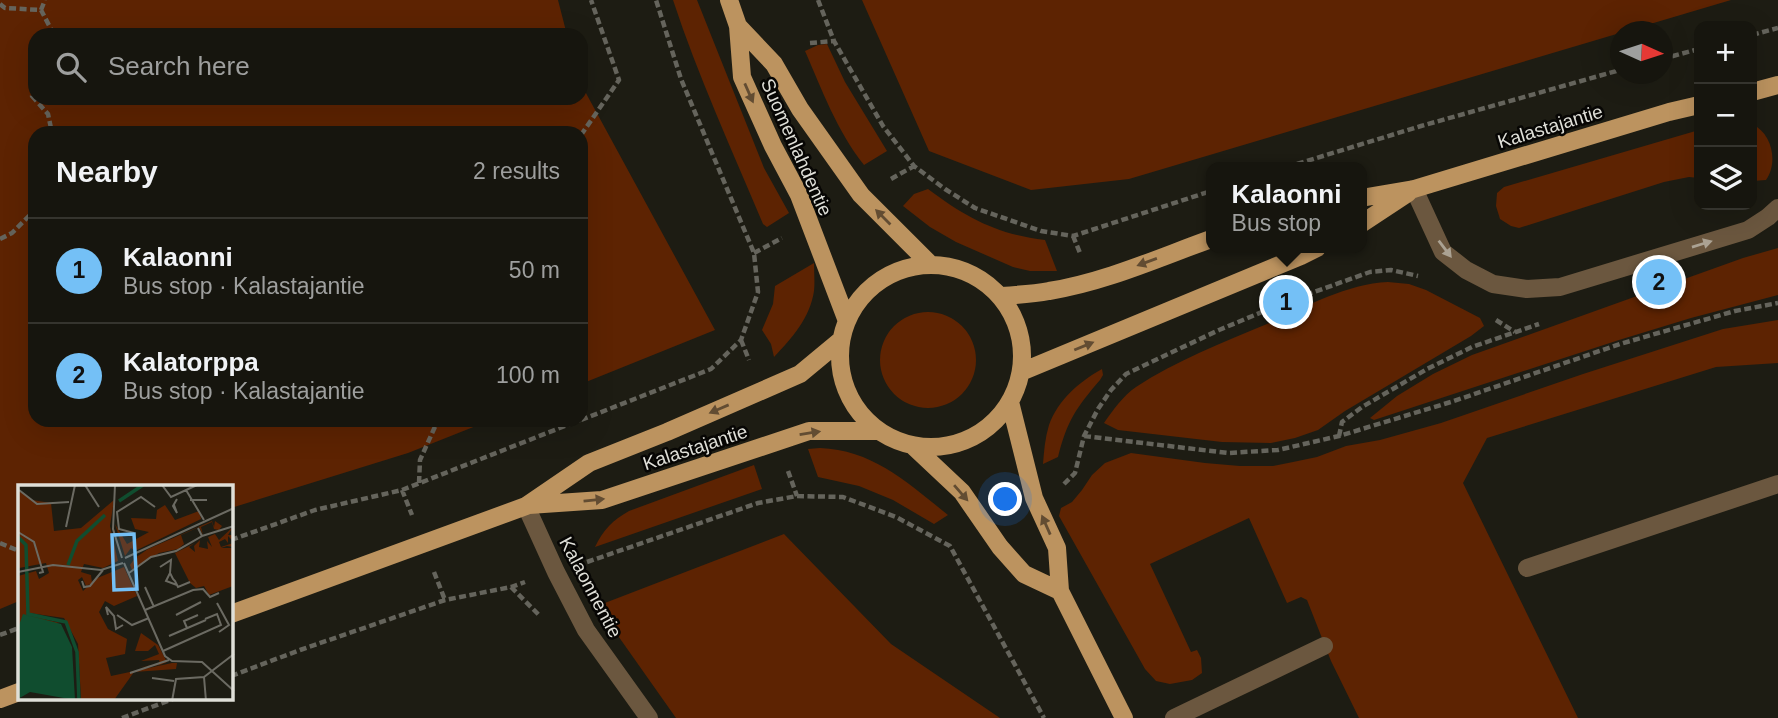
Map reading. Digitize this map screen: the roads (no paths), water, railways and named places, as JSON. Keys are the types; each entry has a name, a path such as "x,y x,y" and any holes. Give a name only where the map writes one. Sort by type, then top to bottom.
{"main road":[{"name":"Suomenlahdentie","path":"729,0 738,26 742,77 799,195 847,321"},
{"name":"Suomenlahdentie","path":"738,26 774,64 800,109 861,195 931,265"},
{"path":"1757,91 1778,85"},
{"name":"Kalastajantie","path":"1367,197 1413,189 1694,106"},
{"name":"Kalastajantie","path":"1367,219 1413,189"},
{"path":"1000,296 1048,292 1107,277 1206,241"},
{"path":"1021,372 1307,253"},
{"path":"931,265 951,267 969,273 1000,296 1012,313 1022,352 1017,388 996,421 978,435 957,444 934,448 894,440 878,431 863,417 851,401 844,381 840,361 841,340 847,321 861,298 881,280 905,269 931,265"},
{"name":"Kalastajantie","path":"233,613 526,506 589,463 800,374 841,340"},
{"path":"1010,402 1034,498 1057,548 1060,591 1124,718"},
{"name":"Kalastajantie","path":"526,506 602,500 809,431 878,431"},
{"path":"912,445 962,492 1000,547 1024,574 1060,591"},
{"path":"0,699 18,692"}],"street":[{"path":"1413,189 1443,251 1466,271 1493,284 1527,289 1560,287 1748,230 1778,208"},
{"path":"1527,568 1778,484"},
{"name":"Kalaonnentie","path":"526,506 586,630 649,718"},
{"path":"1174,718 1324,646"}],"place":[{"name":"Kalatorppa","path":"1659,282"},
{"name":"Kalaonni","path":"1286,302"}]}
